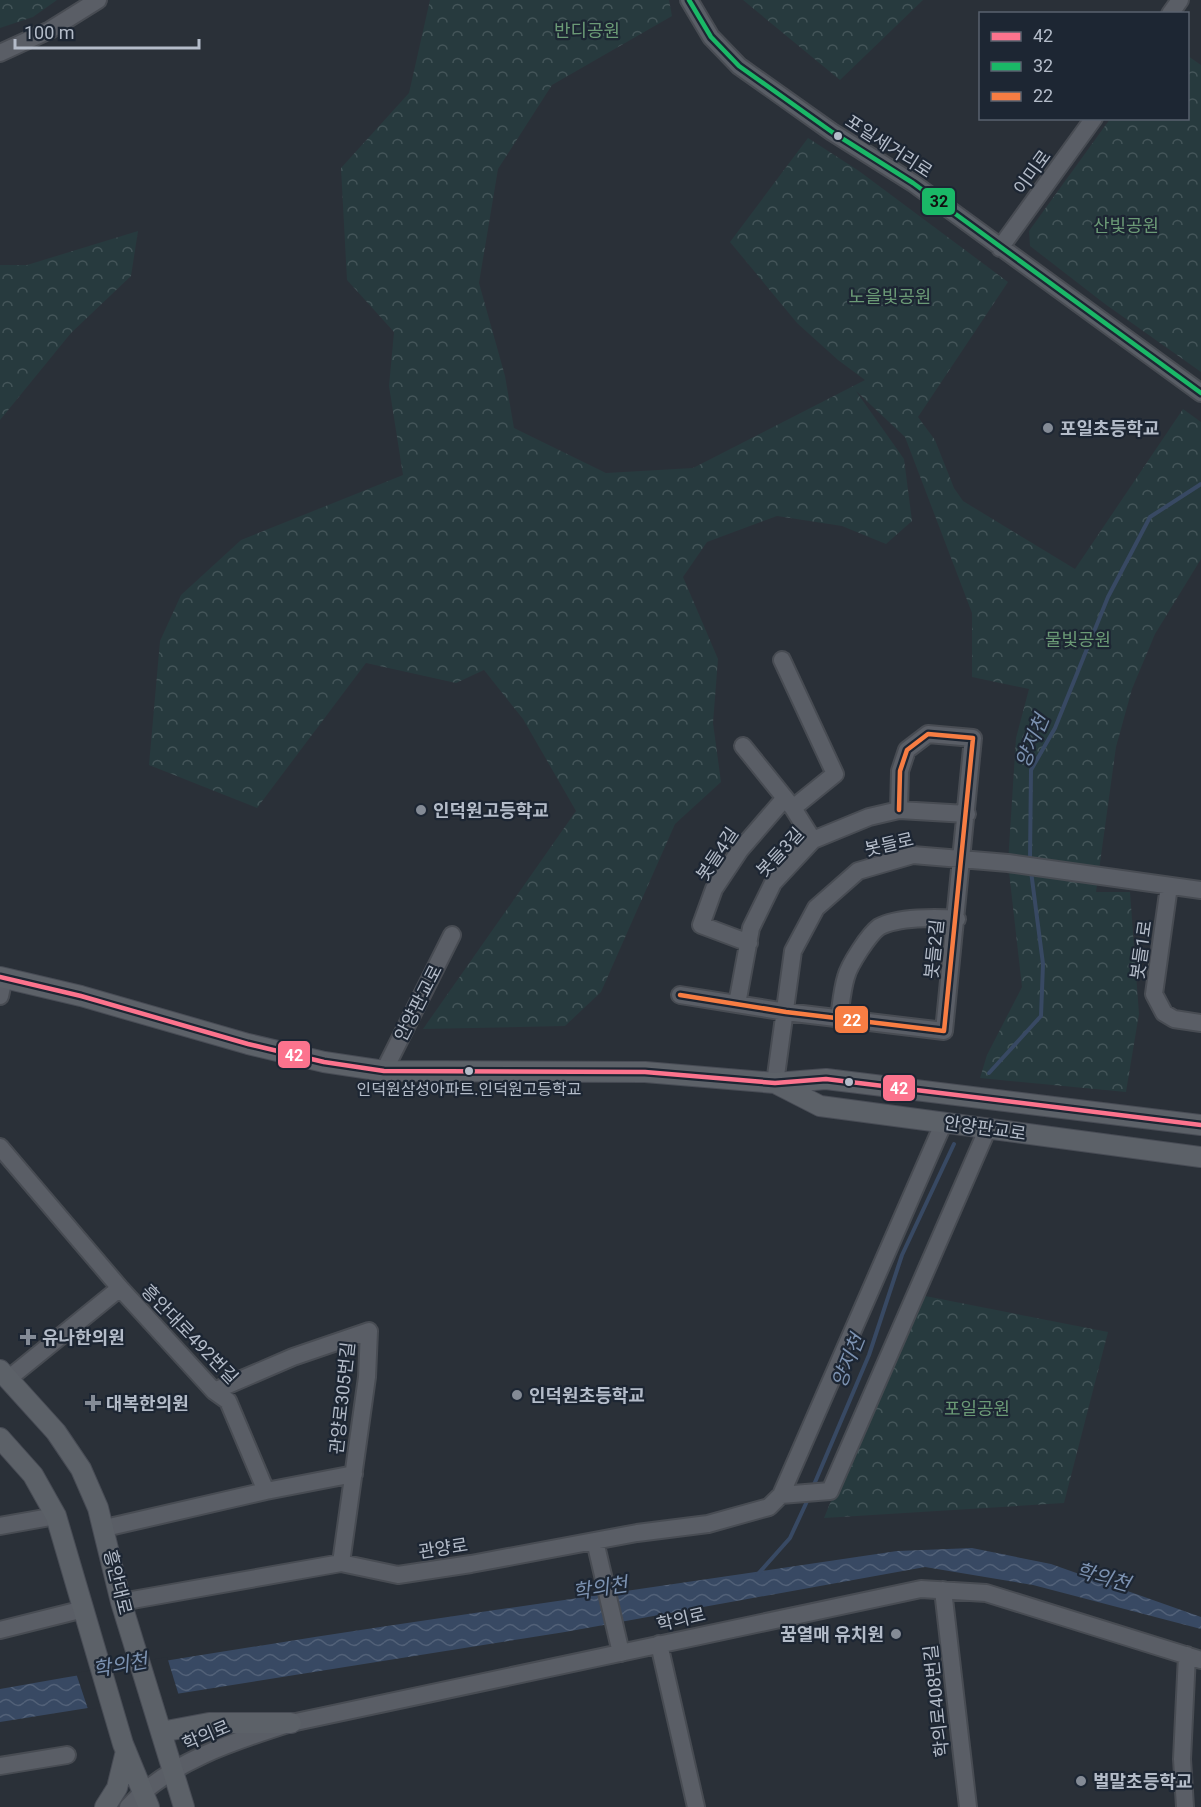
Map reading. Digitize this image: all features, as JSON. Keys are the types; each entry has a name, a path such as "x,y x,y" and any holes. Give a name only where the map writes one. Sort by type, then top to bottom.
{"main road":[{"name":"안양판교로","path":"2,983 81,996 248,1044 324,1062 384,1071 645,1072 775,1083 826,1079 1201,1125"},
{"name":"안양판교로","path":"775,1083 820,1106 1201,1157"},
{"name":"흥안대로","path":"4,1375 56,1432 81,1469 105,1528 123,1608 184,1807"},
{"path":"0,1438 33,1475 56,1515 118,1729 146,1798"},
{"path":"160,1727 209,1723 291,1723"},
{"path":"105,1807 117,1788 126,1751"}],"street":[{"path":"0,53 50,30 98,0"},
{"name":"포일세거리로","path":"689,0 711,37 739,66 826,128 913,183 1201,393"},
{"name":"이미로","path":"1000,248 1093,120"},
{"name":"봇들4길","path":"749,943 700,925 714,889 740,850 789,804 835,774 782,660"},
{"name":"봇들2길","path":"680,995 786,1012 944,1031 957,919 973,738 928,734 907,750 900,771 899,810"},
{"path":"743,746 789,804 813,840"},
{"name":"봇들3길","path":"737,1004 751,928 773,883 813,840 869,817 899,810 967,814"},
{"name":"봇들로","path":"775,1083 794,951 816,908 858,871 913,855 962,857 1201,890"},
{"name":"봇들1로","path":"1169,886 1154,994 1164,1013 1174,1019 1201,1023"},
{"path":"839,1018 846,975 860,950 879,927 910,920 941,917 957,919"},
{"name":"안양판교로","path":"384,1071 452,935"},
{"path":"944,1122 782,1495 830,1491 988,1128"},
{"name":"흥안대로492번길","path":"0,1147 120,1288 214,1391 228,1401 266,1491"},
{"name":"흥안대로","path":"4,1375 120,1288"},
{"name":"관양로305번길","path":"214,1391 293,1357 369,1331 367,1377 341,1563"},
{"path":"105,1528 266,1491 354,1474"},
{"name":"관양로","path":"123,1608 341,1563 398,1575 597,1549 708,1524 769,1507 782,1495"},
{"path":"0,1526 56,1515"},
{"path":"597,1549 621,1653"},
{"name":"학의로","path":"128,1807 146,1798 172,1771 262,1731 291,1723 921,1589 986,1593 1194,1657"},
{"name":"학의로408번길","path":"943,1590 968,1807"},
{"path":"0,1630 86,1615"},
{"path":"659,1644 696,1807"},
{"path":"1185,1807 1182,1758 1194,1657"},
{"path":"0,1766 68,1755"}],"green space":[{"path":"0,0 57,0 33,17 0,28"},
{"path":"430,0 669,0 672,16 552,85 498,169 479,283 505,376 514,428 606,473 693,468 865,380 838,360 797,323 730,242 808,138 859,171 1008,282 918,417 935,440 954,488 963,501 1075,569 1183,409 1201,422 1201,559 1155,634 1132,689 1116,747 1096,892 1130,892 1139,1014 1126,1092 980,1078 987,1055 1022,987 1008,863 1016,738 1029,689 972,677 972,613 905,437 856,391 904,459 912,521 886,544 842,526 777,516 707,542 683,577 718,659 713,723 721,782 675,824 601,992 565,1026 423,1029 576,811 523,719 484,670 456,683 366,663 257,808 149,765 160,641 181,595 241,540 403,475 389,386 394,332 347,280 341,168 409,93"},
{"path":"743,0 923,0 840,80"},
{"name":"산빛공원","path":"1189,57 1201,65 1201,372 1105,304 1030,246 1029,231 1109,120 1189,120"},
{"path":"138,231 131,276 71,333 0,420 0,265 27,265"},
{"name":"포일공원","path":"915,1294 1108,1332 1064,1503 824,1518"}],"water":[{"name":"학의천","path":"972,1548 1051,1564 1201,1617 1201,1629 1033,1585 925,1567 565,1632 0,1722 0,1689 336,1634 897,1551"}],"pier":[{"path":"167,1657 179,1696 88,1709 76,1673"}],"waterway":[{"name":"양지천","path":"1030,860 1031,770 1055,728 1108,597 1150,517 1201,484"},
{"name":"양지천","path":"989,1073 1041,1016 1043,964 1031,871"},
{"name":"양지천","path":"813,1487 869,1355 902,1255 954,1144"},
{"name":"양지천","path":"757,1575 790,1538 809,1497"}],"transit line":[{"name":"32","path":"689,0 711,37 739,66 832,132 913,183 1201,393"},
{"name":"22","path":"680,995 786,1012 944,1031 973,738 928,734 907,750 900,771 899,810"},
{"name":"42","path":"0,977 81,996 248,1044 324,1062 384,1071 645,1072 775,1083 826,1079 1201,1125"}],"place":[{"name":"포일초등학교","path":"1048,428"},
{"name":"인덕원고등학교","path":"421,810"},
{"name":"인덕원삼성아파트.인덕원고등학교","path":"469,1071"},
{"name":"유나한의원","path":"28,1337"},
{"name":"인덕원초등학교","path":"517,1395"},
{"name":"대복한의원","path":"93,1403"},
{"name":"꿈열매 유치원","path":"896,1634"},
{"name":"벌말초등학교","path":"1081,1781"}],"park label":[{"name":"반디공원","path":"587,30"},
{"name":"노을빛공원","path":"890,296"},
{"name":"물빛공원","path":"1078,639"}]}
